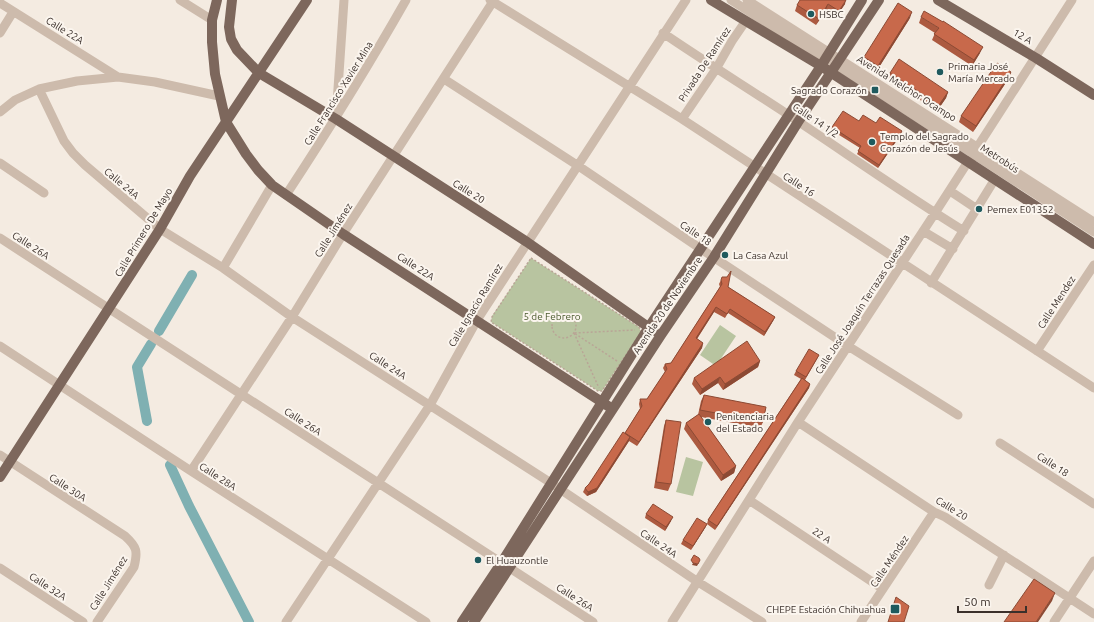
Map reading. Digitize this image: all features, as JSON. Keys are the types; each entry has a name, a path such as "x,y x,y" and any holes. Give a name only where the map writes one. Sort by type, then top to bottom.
{"main road":[{"name":"Calle 22A","path":"217,0 212,20 212,42 219,96 226,122 258,170 286,195 343,234 613,409"},
{"name":"Calle 20","path":"232,0 229,27 231,39 237,50 259,73 336,119 527,242 645,328 661,335"},
{"name":"Calle Primero De Mayo","path":"0,477 160,229 190,176 307,0"},
{"name":"Avenida Melchor Ocampo","path":"711,0 745,22 836,66 973,154 995,179 1094,244"},
{"name":"Avenida 20 de Noviembre","path":"474,622 551,483 602,402 645,328 701,249 825,60 862,0"},
{"name":"Avenida 20 de Noviembre","path":"462,622 561,490 661,335 714,257 798,122 879,0"},
{"name":"12 A","path":"938,0 1036,58 1094,95"}],"street":[{"path":"180,0 212,20"},
{"path":"336,119 344,0"},
{"name":"Calle Francisco Xavier Mina","path":"286,195 336,119 406,0"},
{"name":"Calle Ignacio Ramírez","path":"286,622 377,482 430,405 477,320 577,165 629,88 663,33 686,0"},
{"path":"731,0 825,60"},
{"name":"Avenida Melchor Ocampo","path":"747,0 825,60 973,154 1094,222"},
{"name":"Calle José Joaquín Terrazas Quesada","path":"672,622 798,422 901,263 950,191 1072,0"},
{"name":"Calle Jiménez","path":"191,472 292,317 343,234 444,79 492,1"},
{"name":"Calle 16","path":"492,1 629,88 682,119 754,168 1094,388"},
{"name":"Calle 22A","path":"0,3 118,77"},
{"path":"0,33 13,12"},
{"name":"Privada De Ramírez","path":"682,119 716,69 745,22"},
{"name":"Calle 14 1/2","path":"663,33 964,231"},
{"path":"0,112 15,100 38,89 77,81 118,77 155,82 219,96"},
{"name":"Calle 18","path":"444,79 577,165 848,346 958,415"},
{"name":"Calle 24A","path":"38,89 64,141 73,153 85,166 160,229 223,268 292,317 551,483 698,582 762,622"},
{"name":"Metrobús","path":"973,154 1094,232"},
{"path":"0,163 44,193"},
{"path":"931,283 953,250 995,179"},
{"path":"223,268 272,184"},
{"path":"950,191 977,209"},
{"path":"923,231 953,250"},
{"name":"Calle 26A","path":"0,238 593,622"},
{"name":"Calle Mendez","path":"1037,352 1094,265"},
{"name":"Calle 28A","path":"0,346 191,472 426,622"},
{"name":"Calle 20","path":"798,422 934,512 945,517 1094,614"},
{"name":"Calle 18","path":"1000,443 1094,504"},
{"name":"Calle 30A","path":"0,455 124,536"},
{"name":"22 A","path":"749,500 883,589"},
{"name":"Calle Méndez","path":"861,622 934,512"},
{"name":"Calle Jiménez","path":"97,622 134,567 137,557 136,549 124,536"},
{"path":"989,585 1004,555"},
{"path":"1054,622 1094,561"},
{"name":"Calle 32A","path":"0,568 83,622"}],"path":[{"path":"600,392 490,320 531,258 639,327 645,328"},
{"path":"600,392 574,334 576,326 574,319 571,316 564,314 557,316 554,319 552,327 553,331 559,337 567,338 574,334 645,328"},
{"path":"600,392 645,328"},
{"path":"574,334 620,363"}],"green space":[{"name":"5 de Febrero","path":"531,258 639,327 641,332 602,391 598,391 491,322 492,316"},
{"path":"720,325 736,336 716,366 700,355"},
{"path":"686,457 703,462 693,496 676,492"}],"building":[{"name":"HSBC","path":"800,0 846,0 839,11 828,4 819,19 797,5"},
{"path":"898,3 912,12 878,66 864,57"},
{"path":"924,11 943,21 983,47 974,60 934,34 939,28 921,17"},
{"path":"899,59 948,92 939,105 890,73"},
{"path":"997,63 1011,72 976,126 961,116"},
{"name":"Templo del Sagrado Corazón de Jesús","path":"843,111 859,121 863,115 876,123 880,117 902,131 879,165 858,151 861,146 832,127"},
{"path":"731,271 728,287 775,317 765,332 730,309 727,314 716,307 696,338 703,343 639,442 625,433 642,406 640,399 647,399 667,369 665,364 671,363 722,284 722,277 727,277"},
{"path":"747,341 760,361 725,384 720,377 702,389 694,378"},
{"path":"809,349 819,355 806,377 796,371"},
{"path":"802,378 810,384 717,526 708,520"},
{"path":"704,395 766,407 763,422 700,410"},
{"path":"699,414 736,466 723,475 686,423"},
{"path":"666,420 681,422 671,484 656,482"},
{"path":"623,432 630,437 597,488 588,492 585,488"},
{"path":"653,504 673,517 666,527 646,514"},
{"path":"697,518 707,524 693,546 683,540"},
{"path":"694,555 700,560 698,564 693,563 691,560"},
{"path":"1034,579 1055,593 1036,622 1004,622"},
{"path":"896,597 909,606 904,622 888,622"}],"waterway":[{"path":"159,331 192,275"},
{"path":"147,421 137,367 151,344"},
{"path":"170,465 189,506 249,622"}],"place":[{"name":"HSBC","path":"811,14"},
{"name":"Primaria José María Mercado","path":"940,72"},
{"name":"Sagrado Corazón","path":"875,90"},
{"name":"Templo del Sagrado Corazón de Jesús","path":"872,142"},
{"name":"Pemex E01352","path":"979,209"},
{"name":"La Casa Azul","path":"725,255"},
{"name":"Penitenciaria del Estado","path":"708,422"},
{"name":"El Huauzontle","path":"478,560"},
{"name":"CHEPE Estación Chihuahua","path":"895,609"}]}
